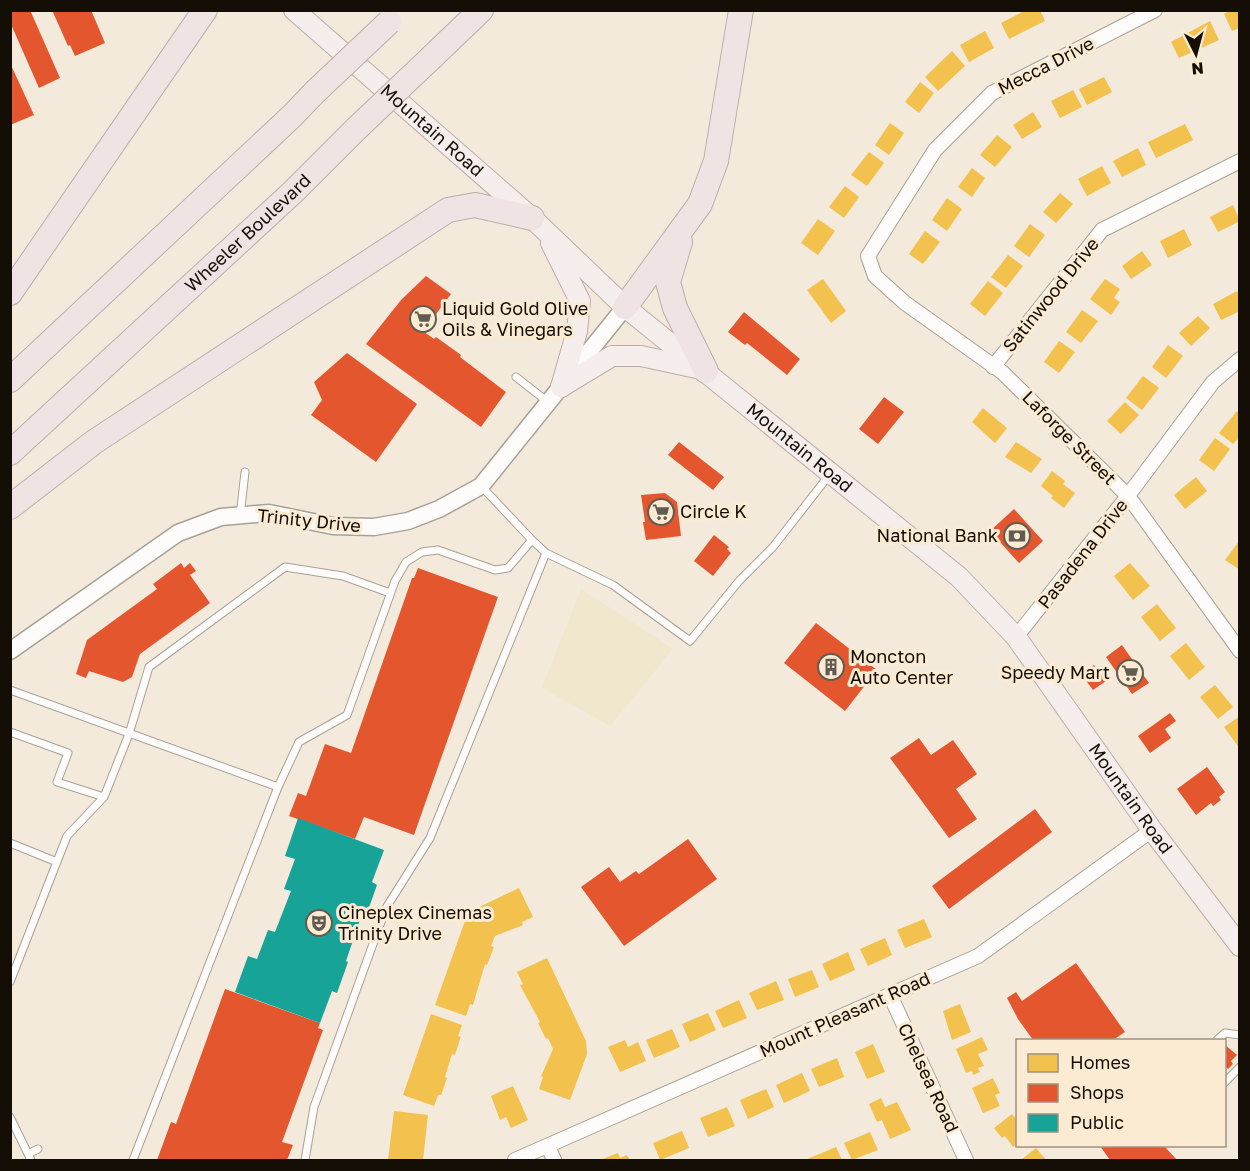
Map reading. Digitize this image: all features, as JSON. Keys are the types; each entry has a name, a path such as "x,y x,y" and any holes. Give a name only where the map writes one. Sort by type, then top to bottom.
{"highway":[{"path":"10,293 205,10"},
{"name":"Wheeler Boulevard","path":"10,453 293,192 481,10"},
{"path":"625,307 700,204 716,161 741,10"},
{"path":"10,380 395,16"},
{"path":"10,507 94,442 448,210 474,205 539,224"},
{"path":"684,225 668,282 675,309 706,370"}],"main road":[{"name":"Mountain Road","path":"294,10 539,224 625,307 706,370 959,577 1016,637 1152,830 1239,946"},
{"path":"539,224 580,301 577,331 555,394"},
{"path":"555,394 612,356 641,356 706,370"}],"street":[{"name":"Mecca Drive","path":"868,256 935,150 992,93 1155,10"},
{"name":"Satinwood Drive","path":"993,367 1102,230 1239,161"},
{"name":"Laforge Street","path":"868,256 875,276 905,303 1002,372 1128,496 1238,647"},
{"name":"Trinity Drive","path":"10,651 178,533 220,517 269,513 333,526 374,527 408,521 439,509 481,486 625,307"},
{"name":"Pasadena Drive","path":"1016,637 1128,496 1213,382 1239,359"},
{"name":"Mount Pleasant Road","path":"515,1161 978,956 1152,830"},
{"name":"Chelsea Road","path":"890,995 965,1160"},
{"path":"548,1146 554,1161"}],"lane":[{"path":"516,377 555,394"},
{"path":"240,516 245,472"},
{"path":"481,486 546,553 613,585 690,641 739,581 773,547 831,473"},
{"path":"133,1161 278,788 299,742 347,715 390,593 406,562 422,552 438,550 495,570 508,568 532,540"},
{"path":"304,1161 314,1107 386,908 430,838 546,553"},
{"path":"10,982 67,836 104,797 129,734 149,667 285,567 343,576 390,593"},
{"path":"10,690 278,788"},
{"path":"10,732 68,753 57,782 104,797"},
{"path":"10,843 57,862"},
{"path":"1219,1039 1225,1033 1239,1035"},
{"path":"1226,1081 1239,1067"},
{"path":"10,1118 30,1157 38,1149"}],"sand":[{"path":"581,589 673,649 610,726 542,688"}],"building: Homes":[{"path":"1026,10 1040,10 1045,21 1009,39 1001,23"},
{"path":"1231,10 1240,10 1240,28 1232,31 1224,14"},
{"path":"1210,21 1219,40 1179,58 1171,42"},
{"path":"985,31 994,48 969,62 960,45"},
{"path":"952,51 965,66 938,91 925,77"},
{"path":"1104,77 1112,92 1087,105 1079,89"},
{"path":"920,82 934,93 919,113 905,102"},
{"path":"1073,90 1082,107 1060,118 1051,101"},
{"path":"1033,112 1042,127 1022,139 1013,125"},
{"path":"890,123 904,133 889,155 875,145"},
{"path":"1185,124 1193,140 1156,158 1148,142"},
{"path":"997,135 1012,147 995,167 980,155"},
{"path":"1138,148 1146,165 1122,177 1113,161"},
{"path":"869,152 884,163 867,186 851,175"},
{"path":"1102,166 1111,183 1087,196 1078,179"},
{"path":"972,168 985,178 972,197 958,187"},
{"path":"845,186 859,197 844,218 829,207"},
{"path":"1060,193 1073,204 1056,223 1043,212"},
{"path":"947,198 962,209 947,231 932,220"},
{"path":"1233,205 1240,221 1218,232 1210,217"},
{"path":"818,219 835,231 818,255 801,243"},
{"path":"1030,224 1045,235 1029,257 1014,246"},
{"path":"1184,229 1192,245 1168,258 1160,241"},
{"path":"925,231 940,242 923,264 909,254"},
{"path":"1142,251 1152,265 1131,279 1122,266"},
{"path":"1008,255 1023,266 1006,288 991,277"},
{"path":"823,279 846,311 831,323 807,290"},
{"path":"1105,279 1120,289 1114,298 1120,302 1111,315 1090,299"},
{"path":"988,281 1003,293 985,316 970,304"},
{"path":"1237,291 1240,296 1240,311 1221,320 1213,304"},
{"path":"1082,310 1098,321 1081,343 1066,332"},
{"path":"1198,316 1210,328 1191,346 1179,333"},
{"path":"1059,341 1075,352 1059,373 1044,362"},
{"path":"1168,345 1183,356 1166,378 1152,367"},
{"path":"1143,376 1159,388 1142,410 1126,398"},
{"path":"1125,402 1139,415 1121,434 1107,421"},
{"path":"983,408 1007,428 995,443 972,422"},
{"path":"1237,411 1240,414 1240,437 1233,444 1219,433"},
{"path":"1215,438 1230,449 1214,471 1199,460"},
{"path":"1016,442 1042,459 1031,473 1005,457"},
{"path":"1052,471 1075,493 1064,508 1041,486"},
{"path":"1196,477 1207,491 1185,509 1174,495"},
{"path":"1240,540 1240,570 1225,560"},
{"path":"1130,563 1150,586 1133,600 1114,576"},
{"path":"1157,604 1176,628 1160,641 1141,617"},
{"path":"1186,643 1205,667 1189,680 1170,656"},
{"path":"1215,685 1233,707 1218,719 1200,697"},
{"path":"1240,716 1240,749 1224,727"},
{"path":"519,888 533,917 522,922 523,925 495,936 491,946 494,947 487,965 485,964 473,1005 470,1004 466,1016 435,1005 466,918 475,909"},
{"path":"924,919 932,937 905,948 897,930"},
{"path":"885,938 892,955 868,966 860,949"},
{"path":"848,952 855,970 830,981 822,964"},
{"path":"547,958 586,1041 587,1054 570,1100 539,1089 543,1077 541,1076 553,1049 520,985 523,984 517,972"},
{"path":"812,970 819,987 795,997 788,979"},
{"path":"776,981 784,1000 757,1010 749,993"},
{"path":"739,1000 747,1018 723,1028 715,1011"},
{"path":"960,1004 971,1032 952,1040 943,1011"},
{"path":"708,1013 716,1030 690,1042 682,1024"},
{"path":"431,1014 462,1025 455,1055 452,1054 445,1077 447,1078 434,1106 403,1095"},
{"path":"672,1029 680,1047 654,1058 646,1040"},
{"path":"982,1037 988,1050 978,1054 984,1066 978,1068 980,1072 973,1075 972,1071 966,1073 956,1049"},
{"path":"625,1040 628,1047 638,1042 646,1061 620,1072 608,1047"},
{"path":"873,1044 885,1072 867,1079 855,1052"},
{"path":"837,1058 844,1077 819,1087 811,1069"},
{"path":"802,1073 810,1091 784,1103 776,1085"},
{"path":"993,1078 1000,1093 995,1095 1000,1106 983,1113 972,1088"},
{"path":"513,1086 528,1120 511,1128 506,1117 500,1120 491,1096"},
{"path":"766,1089 774,1107 748,1119 740,1100"},
{"path":"881,1098 885,1107 897,1102 911,1130 890,1139 882,1120 877,1122 869,1104"},
{"path":"727,1107 735,1126 708,1137 700,1118"},
{"path":"394,1111 428,1115 423,1160 388,1160"},
{"path":"1012,1114 1016,1119 1016,1145 1013,1147 1005,1136 1002,1138 994,1128"},
{"path":"682,1131 689,1148 660,1160 653,1143"},
{"path":"870,1132 878,1150 852,1160 844,1143"},
{"path":"836,1147 842,1160 805,1160"},
{"path":"1036,1148 1046,1160 1021,1160"},
{"path":"618,1153 620,1158 627,1155 630,1160 600,1160"}],"building: Shops":[{"path":"10,10 30,10 60,78 39,88 10,22"},
{"path":"52,10 91,10 105,43 75,56"},
{"path":"10,63 34,115 10,125"},
{"path":"426,276 451,294 422,329 423,331 434,339 436,337 461,355 460,357 506,392 481,427 366,344 401,300"},
{"path":"744,312 800,359 787,375 747,343 745,345 728,332"},
{"path":"347,353 417,404 376,462 311,415 322,400 314,382"},
{"path":"884,397 904,412 878,444 859,429"},
{"path":"679,442 724,477 713,490 668,455"},
{"name":"Circle K","path":"665,493 677,502 681,536 646,540 641,495"},
{"name":"National Bank","path":"1014,509 1043,541 1019,563 990,531"},
{"path":"714,535 729,547 727,549 731,553 713,576 694,561"},
{"path":"181,563 184,568 190,563 196,571 190,575 210,603 140,654 132,677 123,682 89,671 86,678 76,674 87,640 157,589 153,584"},
{"path":"418,568 498,597 414,835 364,817 355,839 289,816 298,793 306,796 325,744 351,753 412,578"},
{"name":"Moncton Auto Center","path":"816,623 877,670 845,711 784,663"},
{"path":"1122,645 1149,683 1132,694 1106,657"},
{"path":"1094,665 1106,681 1093,690 1081,674"},
{"path":"1170,713 1176,721 1165,729 1171,738 1150,753 1138,736"},
{"path":"919,738 931,755 953,740 977,774 956,789 977,819 949,838 890,758"},
{"path":"1207,767 1225,792 1219,797 1221,800 1213,806 1211,803 1196,815 1177,789"},
{"path":"1035,809 1052,832 949,909 932,886"},
{"path":"688,839 717,879 624,946 581,887 609,867 620,882 636,871 639,874"},
{"path":"1076,963 1125,1032 1114,1039 1032,1039 1007,998 1016,992 1022,1001"},
{"path":"225,989 320,1023 318,1028 323,1030 282,1142 293,1145 287,1160 157,1160 171,1122 176,1124"},
{"path":"1226,1046 1237,1055 1231,1061 1233,1064 1228,1069 1226,1067"},
{"path":"1101,1147 1165,1147 1177,1160 1110,1160"}],"building: Public":[{"name":"Cineplex Cinemas Trinity Drive","path":"298,818 384,850 372,882 377,885 366,916 362,914 337,993 332,991 320,1023 235,992 248,956 257,959 268,930 275,932 291,891 284,889 295,859 285,856"}],"place":[{"name":"Liquid Gold Olive Oils & Vinegars","path":"423,319"},
{"name":"Circle K","path":"661,512"},
{"name":"National Bank","path":"1017,536"},
{"name":"Moncton Auto Center","path":"831,667"},
{"name":"Speedy Mart","path":"1130,673"},
{"name":"Cineplex Cinemas Trinity Drive","path":"319,923"}]}
